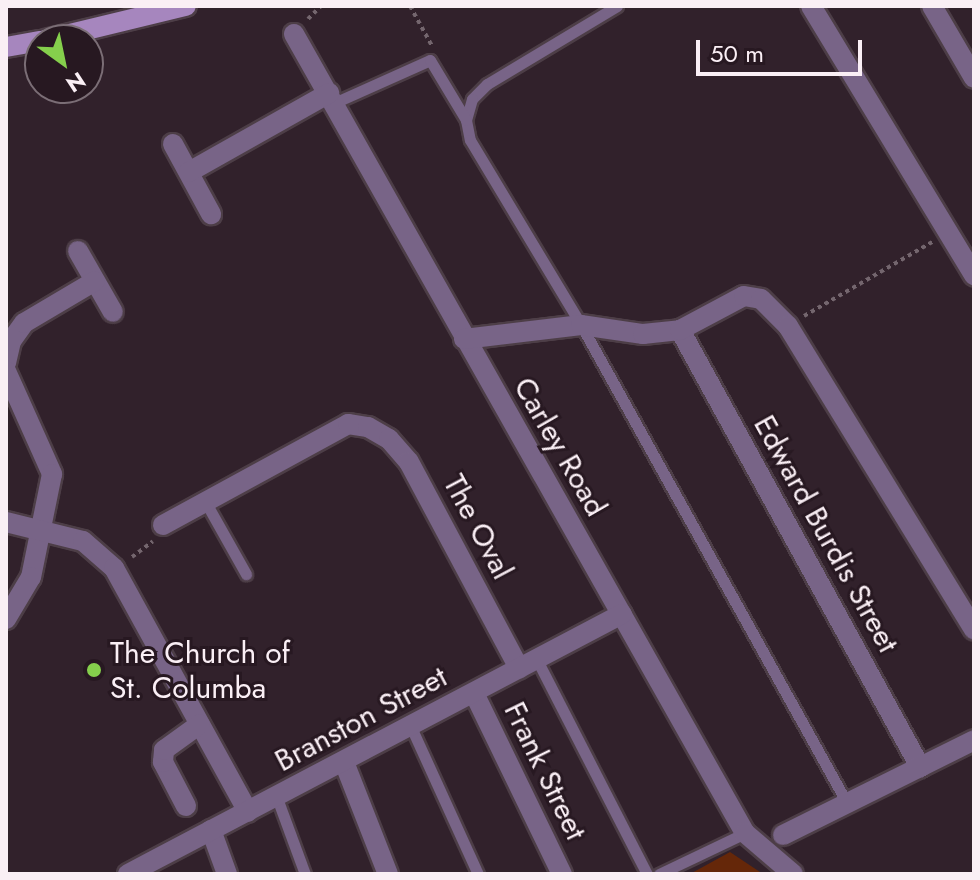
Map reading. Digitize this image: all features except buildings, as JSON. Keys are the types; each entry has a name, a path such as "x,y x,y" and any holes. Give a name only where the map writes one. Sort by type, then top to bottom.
{"street":[{"path":"104,25 186,6"},
{"path":"811,6 973,271"},
{"path":"932,6 973,75"},
{"name":"Carley Road","path":"294,34 745,833 793,874"},
{"path":"189,172 331,98"},
{"path":"173,144 211,214"},
{"path":"78,251 113,312"},
{"path":"6,363 11,341 24,323 95,281"},
{"path":"464,339 581,325 643,334 680,330 744,296 778,311 974,629"},
{"name":"Edward Burdis Street","path":"680,330 920,767"},
{"path":"6,371 52,474 31,577 6,619"},
{"name":"The Oval","path":"205,501 348,424 368,427 389,439 409,462 528,664"},
{"path":"163,525 205,501"},
{"path":"6,522 83,541 114,568 248,812"},
{"name":"Branston Street","path":"128,874 622,614"},
{"name":"Frank Street","path":"474,693 562,874"},
{"path":"186,806 163,762 164,750 200,724"},
{"path":"783,835 974,740"},
{"path":"344,762 388,874"},
{"path":"211,830 227,874"}],"lane":[{"path":"466,120 472,99 487,84 617,6"},
{"path":"331,98 430,60 466,120 470,140 581,325 847,803"},
{"path":"205,501 246,574"},
{"path":"528,664 647,874"},
{"path":"411,727 478,874"},
{"path":"277,798 305,874"},
{"path":"659,874 745,833"}],"path":[{"path":"410,6 433,48 430,60"},
{"path":"788,326 948,233"},
{"path":"114,568 150,546 163,525"}],"shaded area":[{"path":"730,852 763,874 690,874"}],"place":[{"name":"The Church of St. Columba","path":"94,670"}]}
